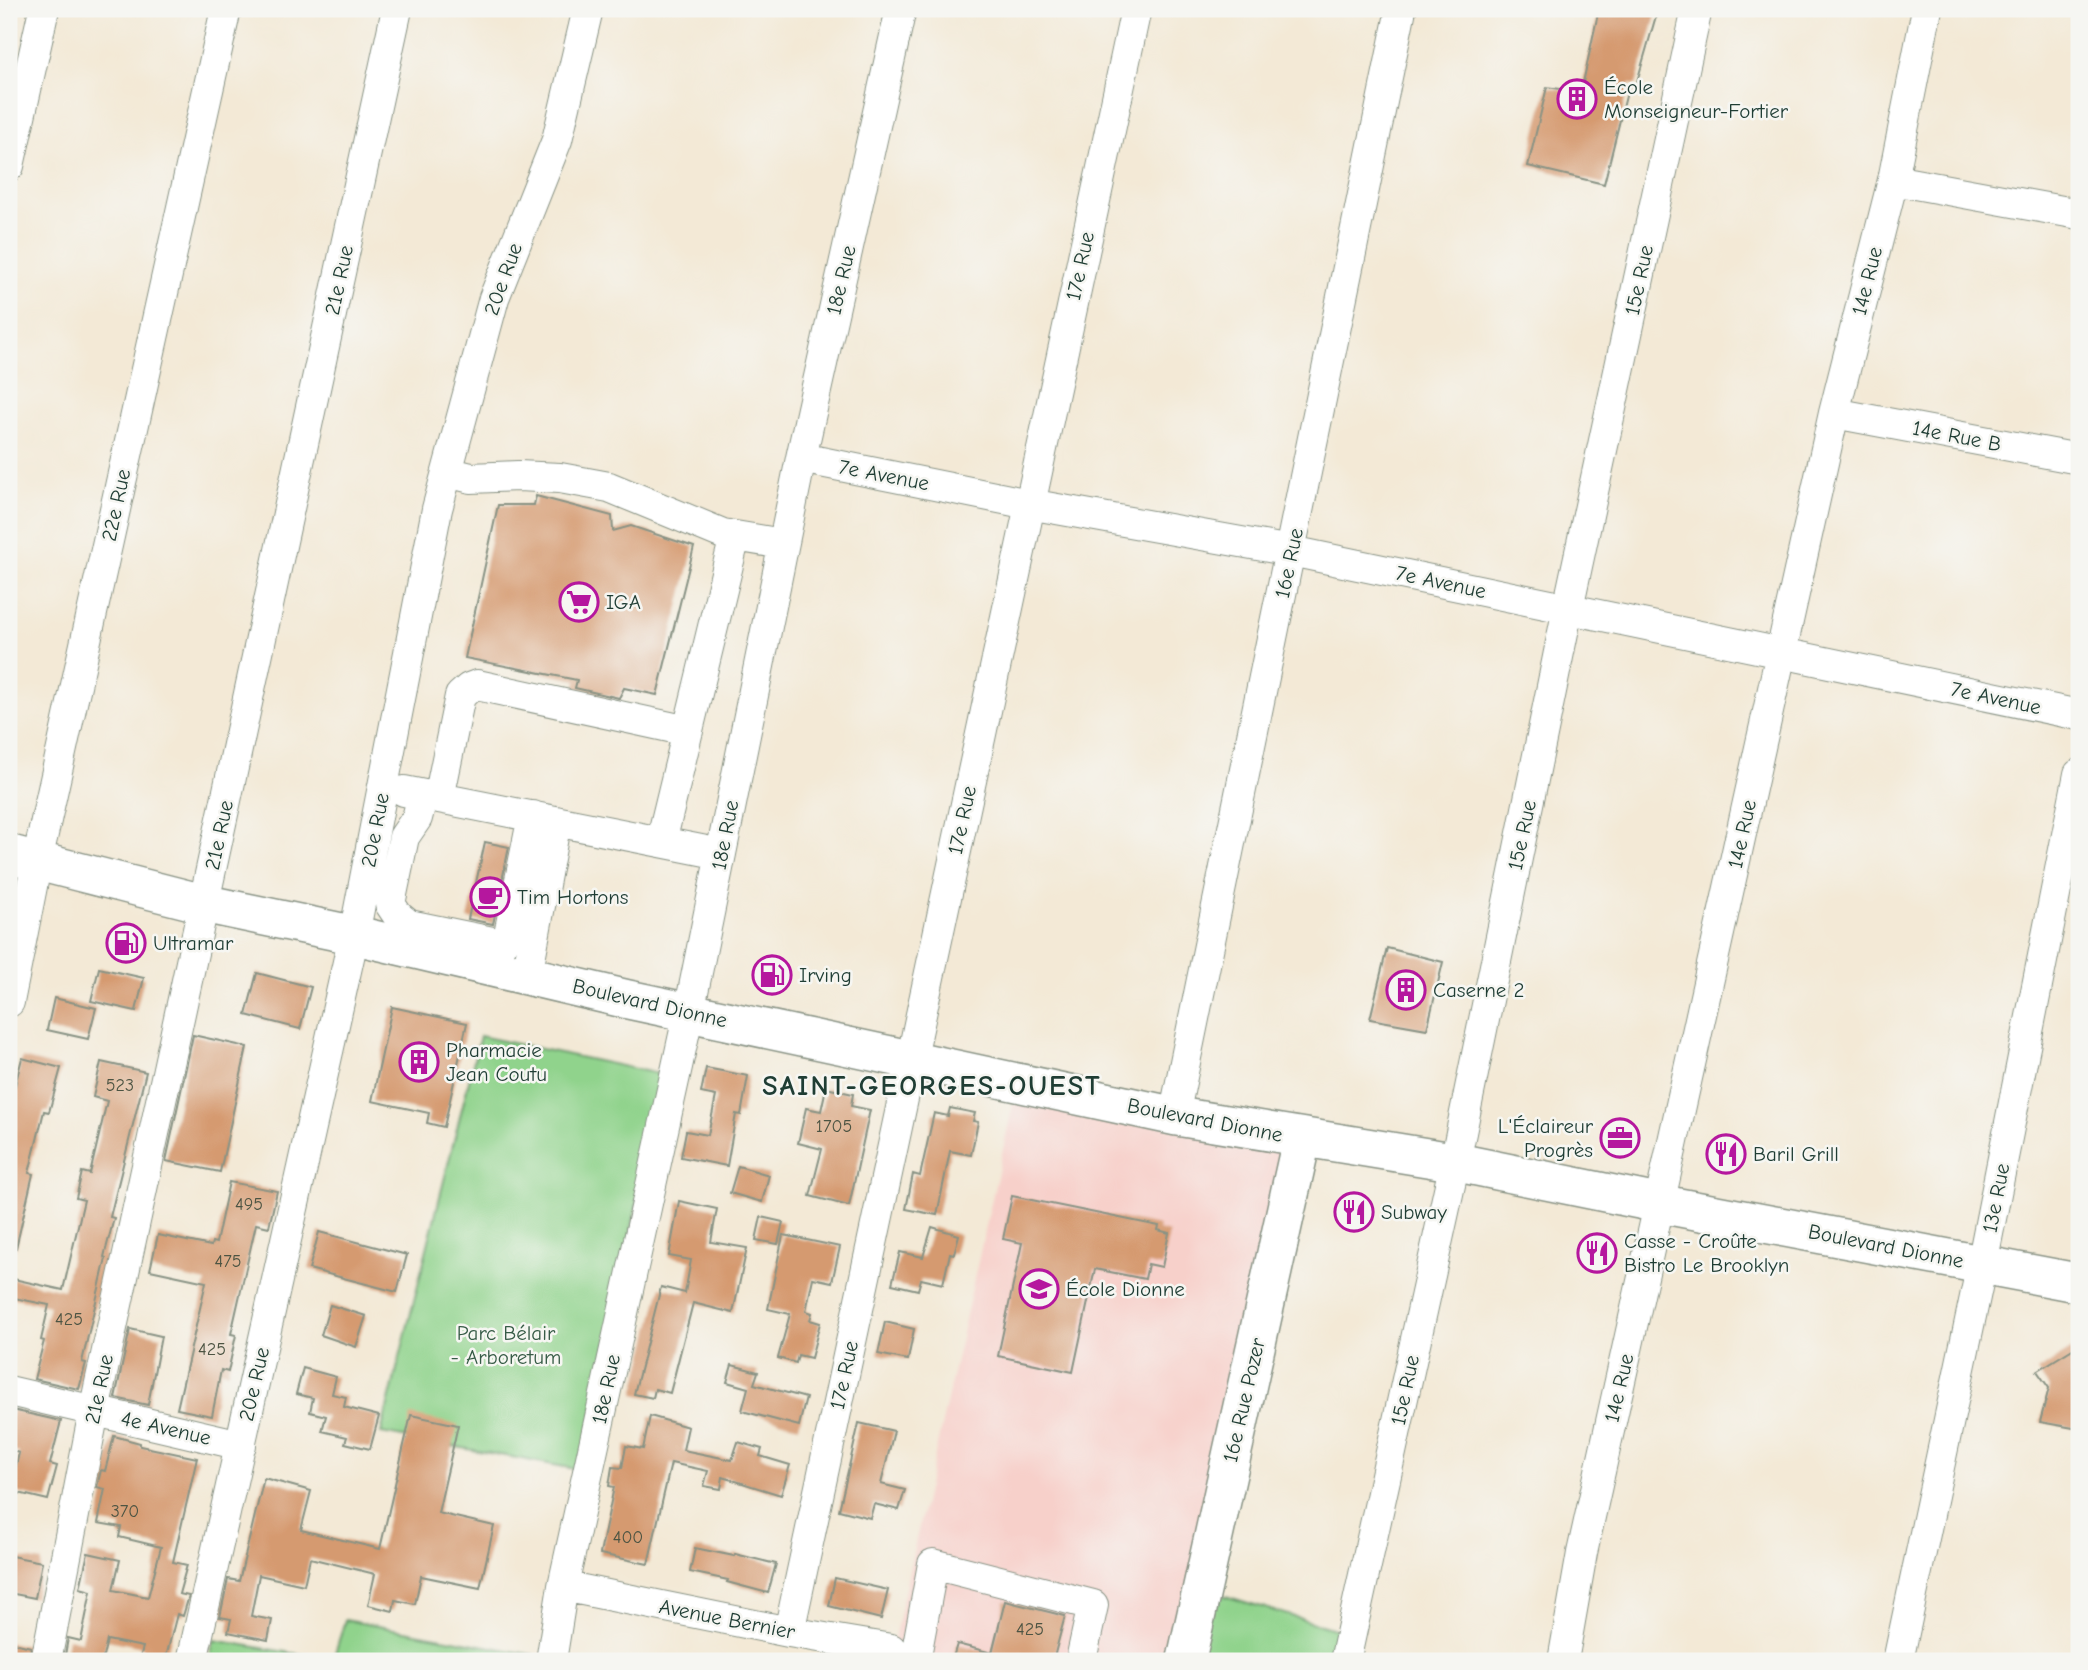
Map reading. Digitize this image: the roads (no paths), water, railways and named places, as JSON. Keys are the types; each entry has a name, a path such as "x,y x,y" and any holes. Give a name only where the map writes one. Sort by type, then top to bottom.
{"main road":[{"name":"Boulevard Dionne","path":"23,858 205,904 354,934 689,1012 1174,1116 1455,1162 2079,1283"},
{"name":"16e Rue Pozer","path":"1186,1661 1302,1138"}],"street":[{"path":"9,166 44,9"},
{"name":"22e Rue","path":"9,1002 23,858 226,9"},
{"name":"21e Rue","path":"46,1661 94,1411 397,9"},
{"name":"20e Rue","path":"192,1661 354,934 437,509 494,298 557,140 588,9"},
{"name":"18e Rue","path":"551,1661 563,1587 689,1012 801,458 901,9"},
{"name":"17e Rue","path":"789,1632 1136,9"},
{"name":"16e Rue","path":"1174,1116 1401,9"},
{"name":"15e Rue","path":"1345,1661 1455,1162 1568,608 1697,9"},
{"name":"14e Rue","path":"1563,1661 1583,1553 1834,413 1893,180 1927,9"},
{"path":"1893,180 2079,214"},
{"name":"14e Rue B","path":"1834,413 2079,459"},
{"name":"7e Avenue","path":"801,458 1029,504 1291,551 2079,715"},
{"path":"447,472 471,478 546,478 609,486 704,527 783,544"},
{"path":"661,842 736,536"},
{"path":"544,819 509,934 502,944 409,925 398,916 390,904 404,838 431,796 460,696 469,688 477,685 688,731"},
{"name":"13e Rue","path":"1898,1661 1983,1264 2079,774"},
{"path":"383,787 721,854"},
{"path":"527,975 544,819"},
{"name":"4e Avenue","path":"9,1391 241,1446"},
{"path":"903,1655 933,1564 1093,1605 1083,1661"},
{"name":"Avenue Bernier","path":"563,1587 903,1655"}],"place":[{"name":"École Monseigneur-Fortier","path":"1577,99"},
{"name":"IGA","path":"579,602"},
{"name":"Tim Hortons","path":"490,897"},
{"name":"Ultramar","path":"126,943"},
{"name":"Irving","path":"772,975"},
{"name":"Caserne 2","path":"1406,990"},
{"name":"Pharmacie Jean Coutu","path":"419,1062"},
{"name":"L'Éclaireur Progrès","path":"1620,1138"},
{"name":"Baril Grill","path":"1726,1154"},
{"name":"Subway","path":"1354,1212"},
{"name":"Casse - Croûte Bistro Le Brooklyn","path":"1597,1253"},
{"name":"École Dionne","path":"1039,1289"}],"district":[{"name":"SAINT-GEORGES-OUEST","path":"932,1085"}],"park label":[{"name":"Parc Bélair - Arboretum","path":"506,1345"}]}
